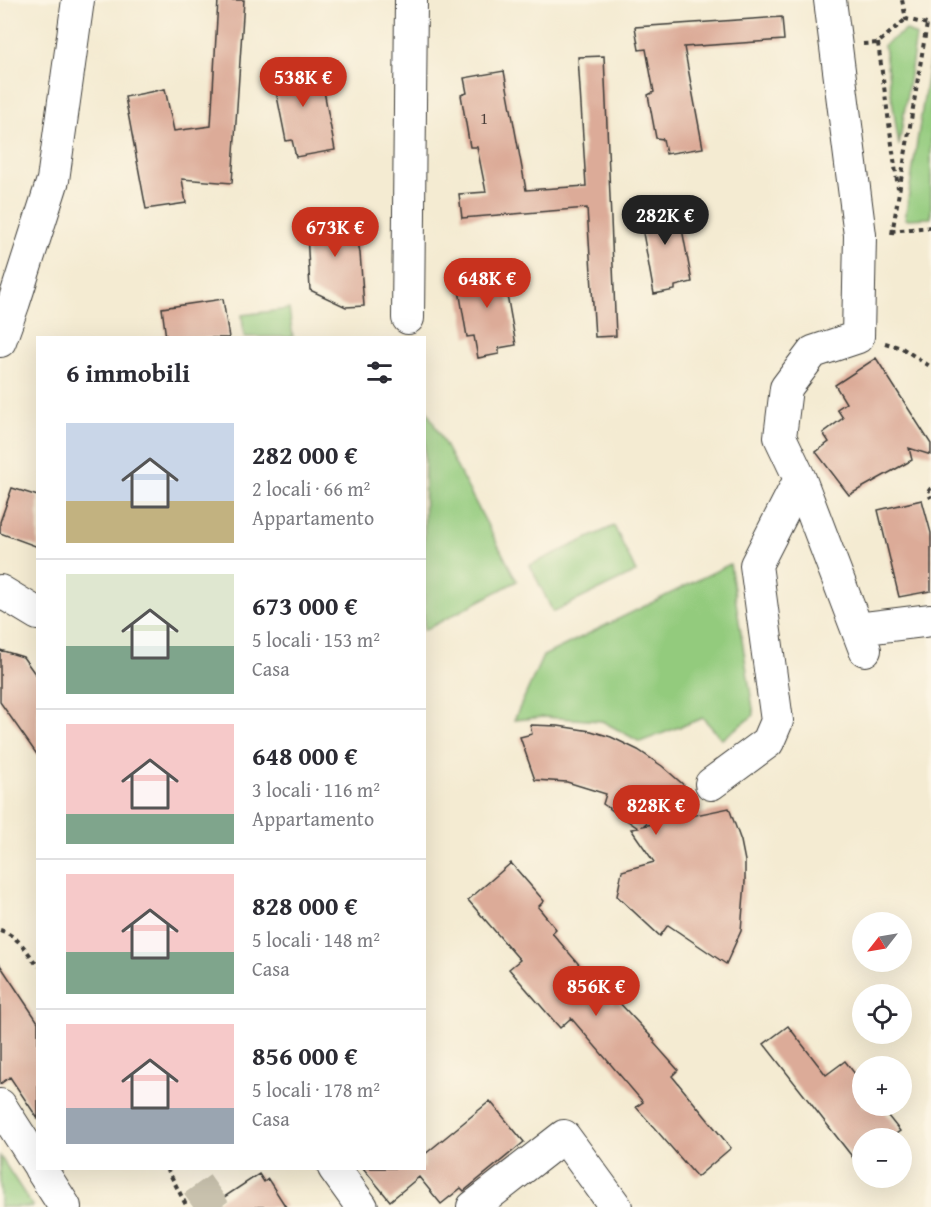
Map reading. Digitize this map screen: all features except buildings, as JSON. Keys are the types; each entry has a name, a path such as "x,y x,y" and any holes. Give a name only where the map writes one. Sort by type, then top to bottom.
{"street":[{"path":"0,341 52,180 78,0"},
{"path":"408,318 411,0"},
{"path":"830,0 860,235 858,337 813,351 786,388 780,437 800,479 861,640 931,620"},
{"path":"711,784 768,742 777,721 756,565 800,479"},
{"path":"0,591 36,613"},
{"path":"0,1105 36,1161"},
{"path":"473,1207 564,1136 616,1207"},
{"path":"41,1170 65,1207"},
{"path":"335,1170 362,1207"}],"path":[{"path":"902,0 906,19"},
{"path":"836,46 878,43 906,19"},
{"path":"891,242 929,25 906,19"},
{"path":"878,43 899,192"},
{"path":"860,235 931,227"},
{"path":"858,337 902,348 931,367"},
{"path":"931,488 927,492 931,498"},
{"path":"0,930 24,946 36,964"},
{"path":"168,1170 187,1207"}],"green space":[{"path":"906,30 916,36 899,146 884,45"},
{"path":"931,52 931,218 905,219"},
{"path":"289,309 293,336 244,336 242,315"},
{"path":"426,409 517,581 426,629"},
{"path":"614,526 636,572 553,612 530,565"},
{"path":"730,564 754,715 722,739 703,718 640,742 602,721 544,717 514,720 543,656"},
{"path":"0,1156 33,1207 0,1207"}],"tunnel":[{"path":"193,1207 229,1181"}]}
